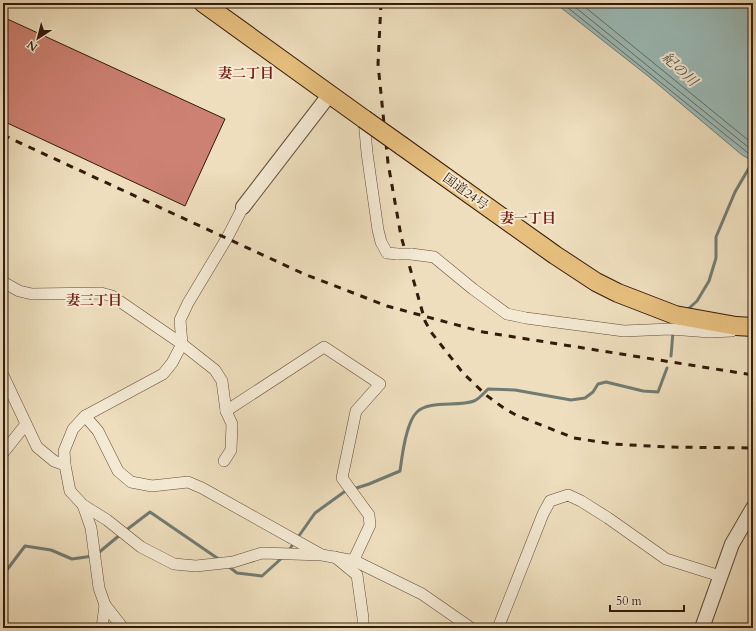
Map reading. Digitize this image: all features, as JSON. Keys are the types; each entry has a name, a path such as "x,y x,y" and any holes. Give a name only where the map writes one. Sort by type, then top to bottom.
{"highway":[{"name":"国道24号","path":"203,3 555,255 596,282 618,293 675,315 736,326 753,327"}],"street":[{"path":"330,94 244,207 188,303 180,320 182,344 172,363 163,374 85,416 73,429 64,451 70,491 82,505 106,520 141,547 174,564 196,566 233,562 262,553 322,555 355,560 422,594 471,628"},
{"path":"364,119 367,153 378,230 381,242 387,253 434,257 473,289 507,314 526,318 624,331 670,329 710,332 738,331 753,327"},
{"path":"3,282 19,291 32,294 101,293 112,296 182,344 215,370 222,381 226,412 232,424 232,450 224,461"},
{"path":"226,412 324,347 380,384 356,411 342,478 369,515 370,525 355,560"},
{"path":"3,375 37,447 54,461 65,465"},
{"path":"85,416 98,431 118,471 131,482 152,486 188,482 202,488 322,555"},
{"path":"3,453 26,424"},
{"path":"498,628 543,514 550,501 568,495 581,501 608,518 666,559 720,576"},
{"path":"82,505 91,528 99,588 105,605 123,628"},
{"path":"702,628 732,544 752,514"},
{"path":"335,557 357,575 363,628"},
{"path":"102,628 105,605"}],"water":[{"name":"紀の川","path":"555,3 745,3 753,8 753,161 742,155 648,76"}],"building":[{"path":"3,17 225,119 185,206 3,121"}],"waterway":[{"path":"686,311 697,301 709,281 716,258 716,237 735,192 753,161"},
{"path":"671,356 673,332"},
{"path":"289,550 315,513 344,492 369,484 400,471 407,431 413,417 422,408 474,401 488,389 515,390 571,400 585,398 593,392 598,384 606,382 643,391 658,392 667,368"},
{"path":"125,531 150,512 220,560"},
{"path":"97,554 121,534"},
{"path":"3,575 25,546 51,550 72,559 93,556"},
{"path":"228,566 237,573 262,576 283,557"}],"railway":[{"path":"381,3 378,64 388,163 401,236 425,321 431,332 463,373 486,395 505,409 516,415 574,438 613,444 667,447 753,448"},
{"path":"3,135 304,274 387,306 483,332 753,375"}],"district":[{"name":"妻二丁目","path":"246,73"},
{"name":"妻一丁目","path":"528,218"},
{"name":"妻三丁目","path":"94,300"}]}
